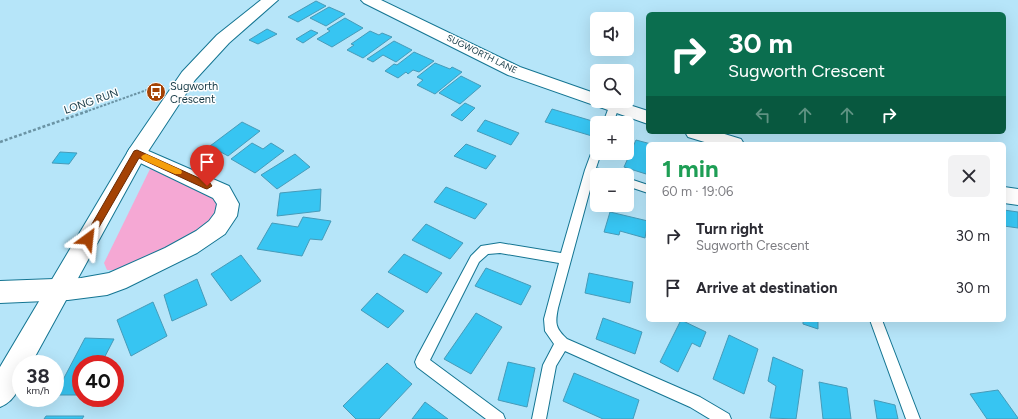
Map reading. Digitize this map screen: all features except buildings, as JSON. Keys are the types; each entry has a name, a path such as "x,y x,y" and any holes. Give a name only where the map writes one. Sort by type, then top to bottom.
{"street":[{"path":"0,393 137,153 188,76 223,39 270,0"},
{"name":"SUGWORTH LANE","path":"369,0 514,71 590,102"},
{"name":"SUGWORTH LANE","path":"604,108 646,118"},
{"path":"702,134 728,142"},
{"path":"0,292 80,288 107,284 190,247 213,232 225,218 227,198 221,192 137,153"},
{"path":"1006,195 1018,197"}],"lane":[{"path":"590,170 552,308 549,325 553,335 562,343 695,402 724,419"},
{"path":"634,184 646,188"},
{"path":"498,419 422,362 475,259 485,249 500,248 566,259"},
{"path":"877,322 913,419"},
{"path":"539,419 550,365 562,343"}],"path":[{"name":"LONG RUN","path":"0,142 188,76"}],"shaded area":[{"path":"151,167 209,193 216,200 218,209 202,231 125,270 107,270 104,263"}],"slow traffic":[{"path":"146,157 178,172"}],"place":[{"name":"Sugworth Crescent","path":"156,92"}],"route":[{"path":"88,239 137,153 207,186"}]}
